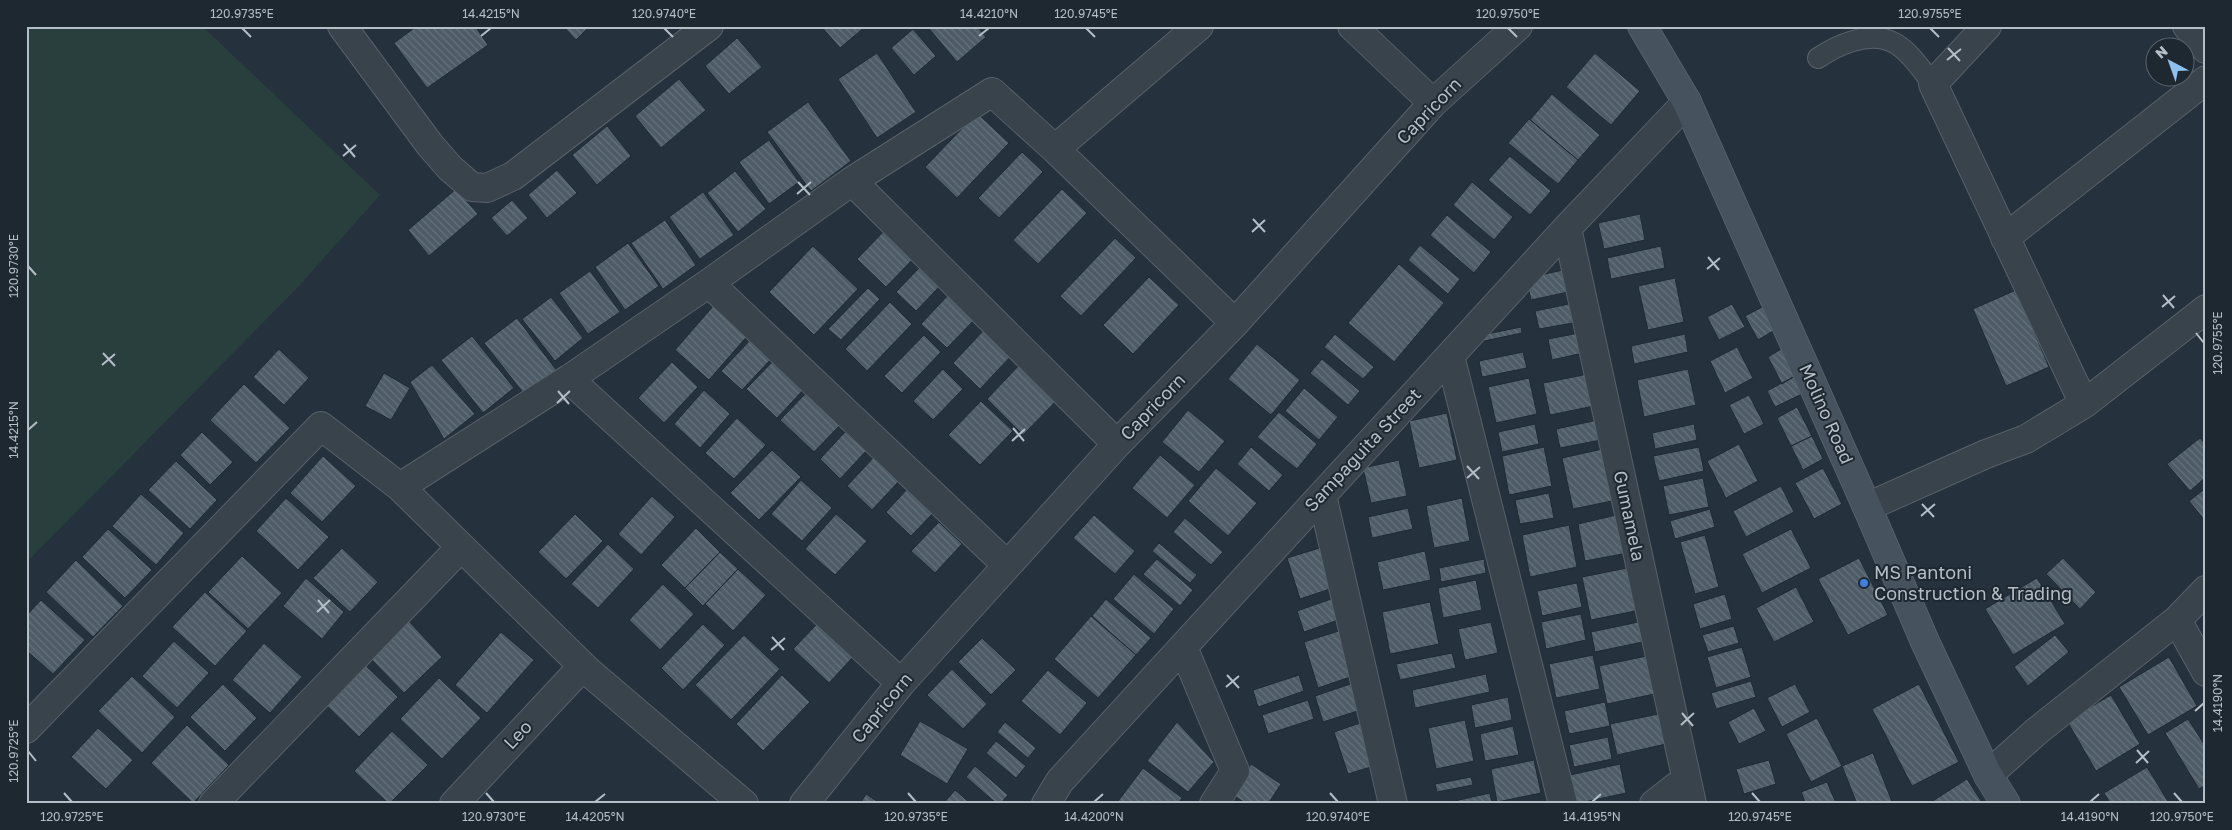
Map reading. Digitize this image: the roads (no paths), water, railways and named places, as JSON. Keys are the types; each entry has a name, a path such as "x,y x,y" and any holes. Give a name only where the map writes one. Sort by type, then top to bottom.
{"main road":[{"name":"Molino Road","path":"1642,26 1687,102 1867,506 1926,644 1988,775 2006,804"}],"street":[{"path":"342,26 430,145 450,168 472,187 487,188 513,176 709,26"},
{"path":"1055,148 1199,26"},
{"path":"1352,26 1433,103"},
{"name":"Capricorn","path":"804,804 901,683 1118,444 1234,323 1433,103 1518,26"},
{"path":"1987,26 1933,84 2084,404"},
{"path":"2187,26 2206,49"},
{"path":"2005,238 2206,80"},
{"path":"400,487 569,379 709,283 852,181 992,92 1055,148 1234,323"},
{"name":"Sampaguita Street","path":"1046,804 1060,781 1567,228 1687,102"},
{"path":"852,181 1118,444"},
{"name":"Gumamela","path":"1567,228 1689,791"},
{"path":"709,283 1007,565"},
{"path":"1867,506 1986,454 2026,439 2084,404 2206,309"},
{"path":"1450,356 1563,804"},
{"path":"569,379 901,683"},
{"path":"26,729 321,426 400,487 583,666 744,804"},
{"path":"1322,495 1393,804"},
{"path":"213,804 460,546"},
{"path":"1988,775 2037,731 2177,620 2206,590"},
{"path":"2177,620 2206,672"},
{"path":"1183,647 1236,771 1214,804"},
{"name":"Leo","path":"454,804 583,666"},
{"path":"1654,804 1689,791"}],"lane":[{"path":"1818,58 1832,48 1867,36 1880,36 1902,47 1933,84"}],"place":[{"name":"MS Pantoni Construction & Trading","path":"1864,583"}]}
